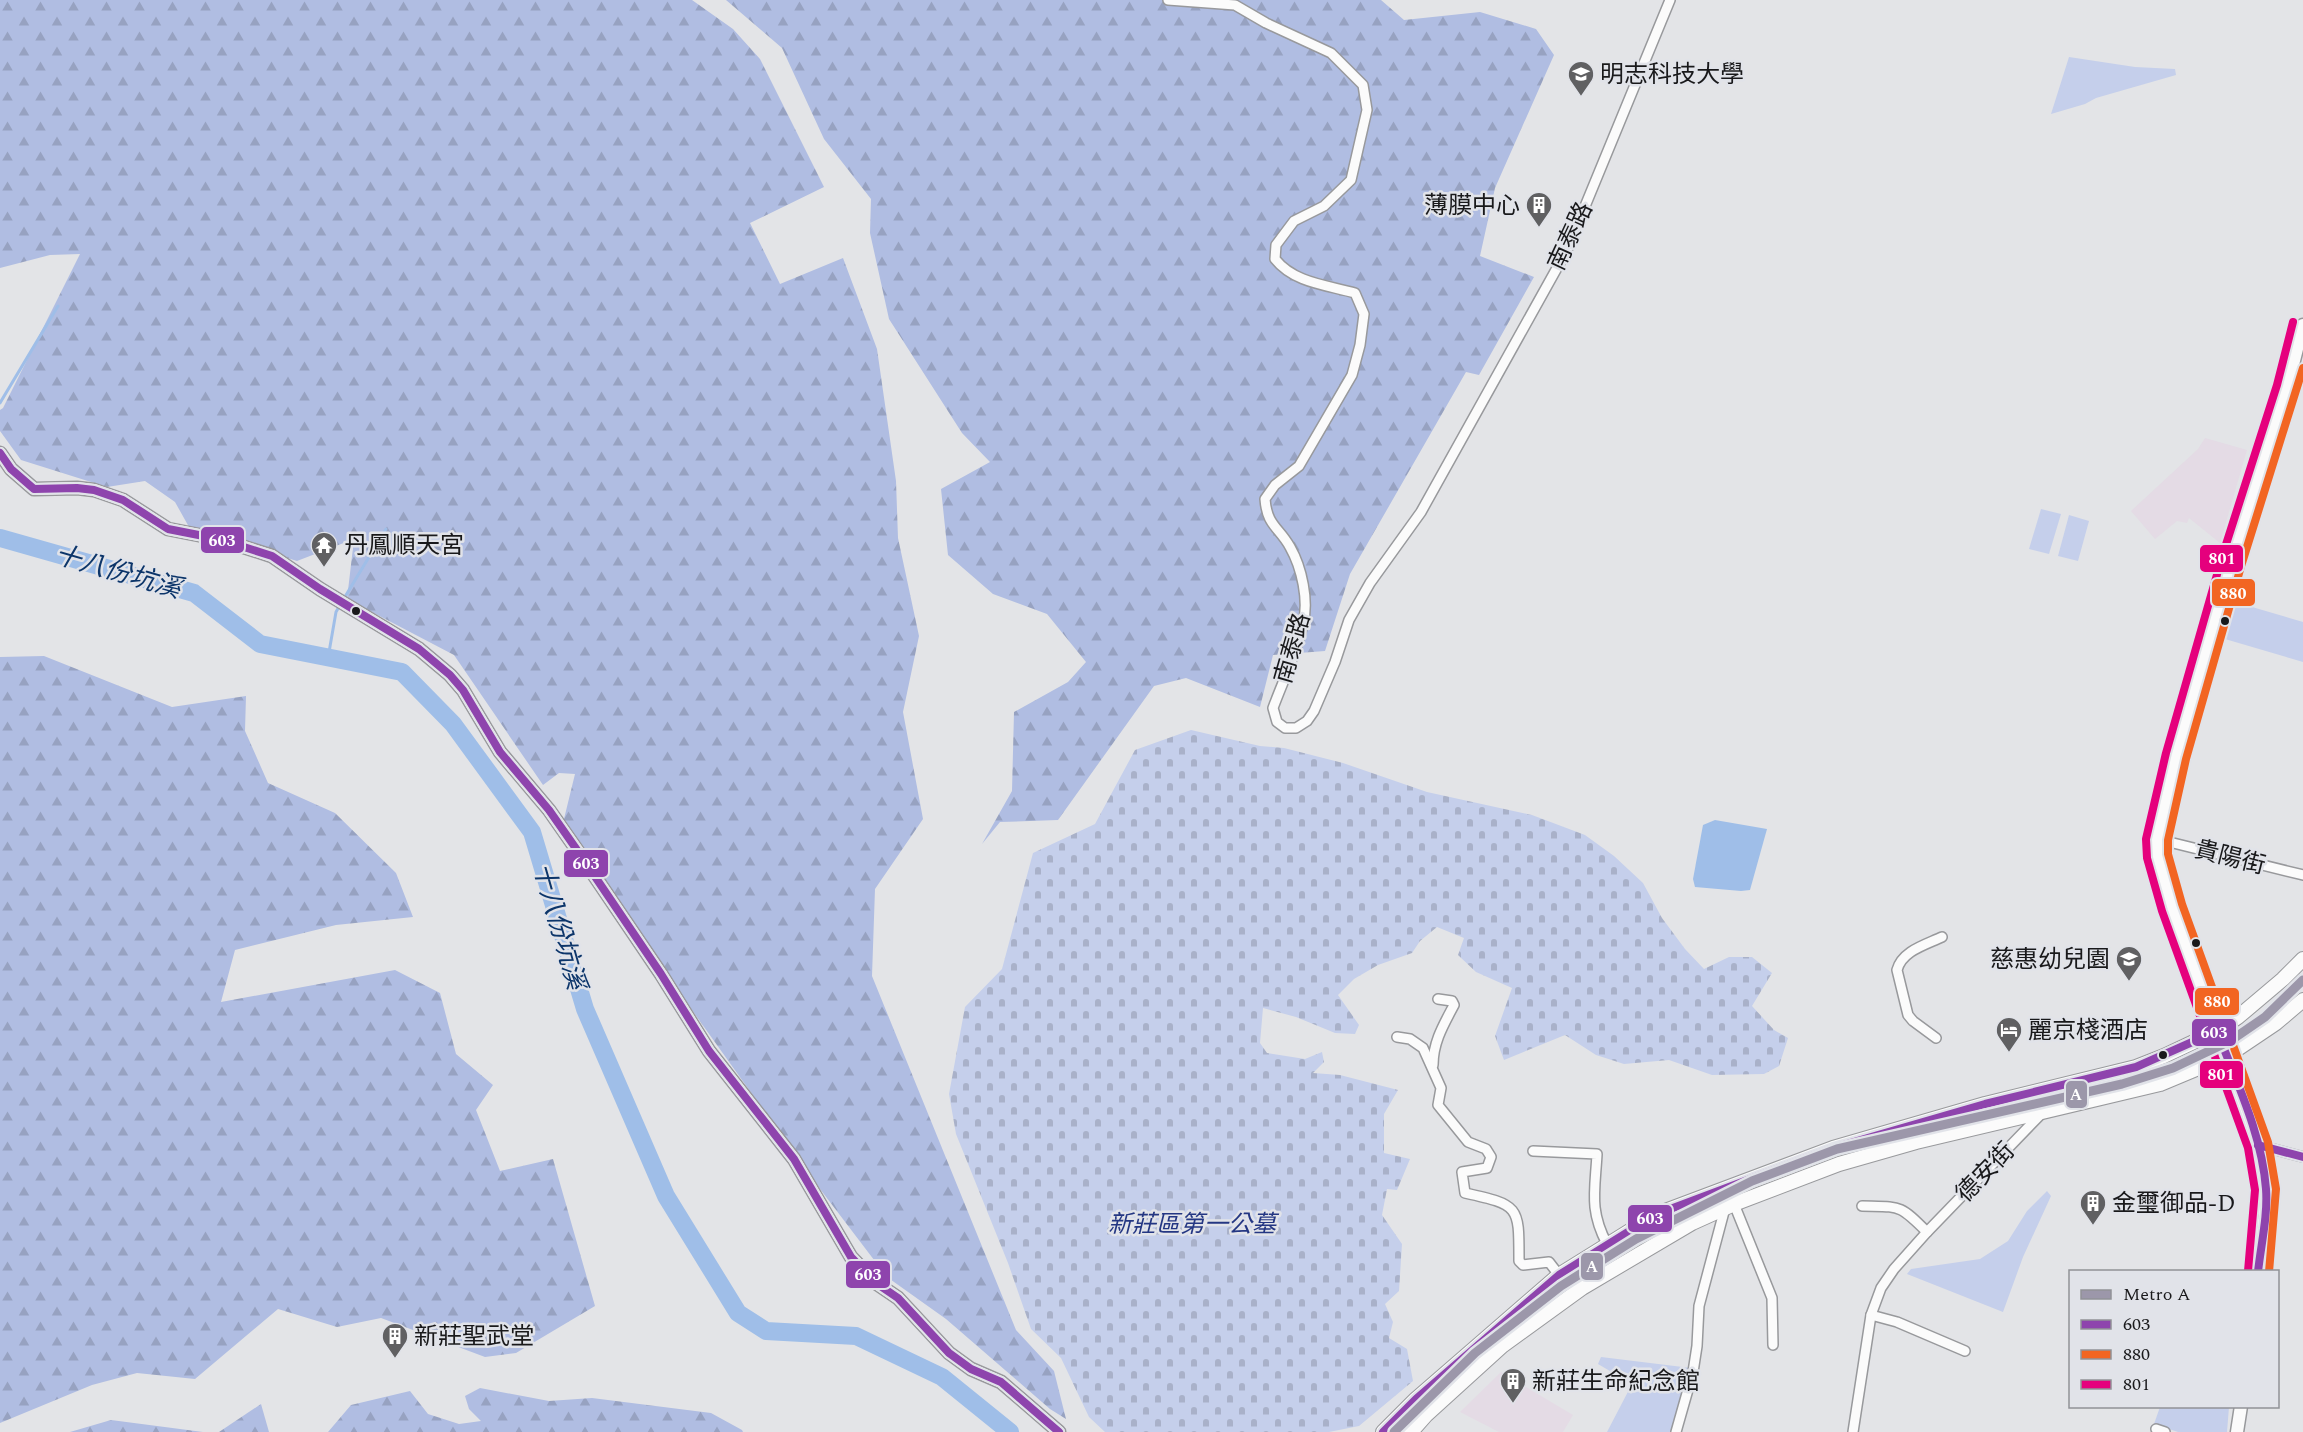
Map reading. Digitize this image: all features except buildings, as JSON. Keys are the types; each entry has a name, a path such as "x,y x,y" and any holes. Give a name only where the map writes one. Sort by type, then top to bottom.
{"main road":[{"path":"1383,1432 1416,1399 1559,1275 1657,1214 1833,1148 1985,1104 2136,1067 2217,1031 2259,1000 2303,959"},
{"path":"1411,1432 1426,1415 1503,1346 1582,1288 1652,1245 1729,1206 1839,1164 1916,1142 2160,1084 2227,1056 2276,1023 2303,1000"}],"street":[{"name":"南泰路","path":"1168,0 1235,5 1266,23 1331,53 1363,85 1367,110 1351,180 1324,206 1294,221 1276,245 1275,259 1284,270 1301,279 1355,292 1364,314 1360,345 1352,375 1299,466 1275,484 1265,499 1266,513 1290,547 1301,576 1305,602 1304,624 1273,708 1277,722 1285,728 1296,728 1307,721 1314,711 1335,662 1349,620 1370,583 1421,512 1567,250 1670,0"},
{"path":"2258,1270 2266,1189 2258,1145 2172,907 2157,856 2157,839 2176,756 2232,560 2287,388 2303,325"},
{"path":"0,453 11,469 34,489 94,490 123,500 168,529 235,543 272,556 419,650 450,675 463,690 500,752 549,810 577,850 661,974 708,1051 794,1159 851,1257 876,1283 898,1298 949,1353 971,1369 1001,1383 1059,1432"},
{"name":"貴陽街","path":"2157,839 2303,875"},
{"path":"1936,1038 1908,1015 1897,970 1899,963 1908,953 1942,938"},
{"path":"1433,1070 1433,1051 1454,1005 1452,1001 1438,999"},
{"path":"1397,1037 1410,1039 1423,1048 1442,1088 1438,1105 1468,1142 1486,1149 1491,1157 1487,1168 1462,1172 1465,1193 1496,1200 1513,1209 1519,1221 1519,1261 1523,1266 1549,1262 1559,1275"},
{"name":"德安街","path":"1853,1432 1871,1315 1881,1288 1894,1269 1927,1232 2043,1112 2061,1085"},
{"path":"2258,1145 2303,1157"},
{"path":"1533,1151 1597,1154 1594,1208 1597,1225 1607,1244"},
{"path":"1729,1206 1772,1298 1773,1346"},
{"path":"1676,1432 1693,1372 1699,1306 1729,1206"},
{"path":"1862,1206 1893,1206 1904,1209 1927,1232"},
{"path":"1871,1315 1897,1322 1965,1350"},
{"path":"2237,1432 2241,1408"}],"shaded area":[{"path":"2205,438 2247,450 2220,543 2189,518 2187,523 2177,521 2155,539 2131,511 2198,449"},
{"path":"1715,820 1767,829 1750,890 1695,887 1693,879 1703,825"},
{"name":"新莊生命紀念館","path":"1501,1372 1573,1415 1563,1432 1499,1432 1460,1412"}],"green space":[{"path":"0,0 692,0 733,29 760,59 824,187 750,223 780,284 843,258 877,349 896,481 898,538 919,636 903,712 923,819 875,889 872,976 1016,1330 1054,1371 1066,1419 1050,1409 946,1319 887,1277 817,1185 654,957 563,823 575,774 559,773 543,785 454,655 347,599 354,539 297,561 189,527 175,502 145,481 107,487 21,460 0,431 0,410 80,254 50,255 0,268"},
{"path":"726,0 1381,0 1404,20 1480,12 1536,29 1554,55 1495,188 1480,256 1534,277 1479,375 1466,372 1350,574 1325,651 1273,655 1260,707 1186,678 1154,686 1058,820 1000,822 982,844 1012,791 1014,712 1068,682 1086,662 1047,614 993,594 948,555 941,489 990,462 962,433 889,319 870,233 871,199 824,139 782,48"},
{"path":"2069,57 2135,67 2175,69 2176,75 2096,98 2085,104 2051,114"},
{"path":"2041,509 2061,514 2049,554 2029,549"},
{"path":"2069,515 2089,521 2078,561 2058,556"},
{"path":"2235,602 2303,622 2303,662 2225,639"},
{"path":"44,656 172,707 246,696 245,731 268,783 335,813 396,873 413,917 336,925 235,950 221,1002 395,970 440,993 456,1054 493,1085 476,1110 500,1171 553,1159 595,1306 516,1353 485,1357 381,1318 337,1327 278,1309 195,1379 137,1373 92,1385 0,1423 0,657"},
{"name":"新莊區第一公墓","path":"1191,730 1260,746 1284,748 1343,763 1427,792 1532,815 1585,835 1614,856 1643,883 1662,918 1685,949 1704,969 1729,957 1752,957 1772,973 1752,1006 1774,1030 1788,1038 1779,1066 1764,1074 1712,1075 1669,1060 1624,1064 1596,1055 1565,1035 1504,1060 1495,1036 1512,988 1476,972 1458,955 1464,938 1437,927 1420,941 1412,953 1378,965 1354,979 1338,995 1359,1025 1355,1034 1335,1033 1296,1017 1263,1008 1260,1043 1267,1053 1305,1059 1322,1052 1324,1062 1313,1073 1340,1075 1398,1090 1384,1114 1384,1153 1410,1159 1397,1190 1387,1189 1382,1215 1402,1244 1399,1291 1385,1304 1393,1322 1389,1338 1407,1349 1413,1381 1359,1426 1329,1432 1105,1432 1089,1417 1061,1358 1031,1329 1008,1263 956,1134 949,1094 965,1007 1002,969 1033,853 1095,824 1135,750"},
{"path":"2047,1191 2051,1196 2023,1257 2003,1312 1907,1274 1911,1269 1980,1259 2008,1241 2027,1211"},
{"path":"1601,1357 1691,1368 1672,1432 1607,1432 1632,1384 1598,1364"},
{"path":"480,1388 549,1401 592,1398 711,1413 743,1432 328,1432 351,1405 410,1391 428,1414 459,1424 481,1421 469,1409 465,1396"},
{"path":"261,1404 269,1432 219,1432"},
{"path":"2160,1408 2229,1408 2227,1432 2178,1432 2154,1424"},
{"path":"111,1420 203,1432 70,1432"}],"waterway":[{"path":"0,403 58,306"},
{"path":"343,600 386,529"},
{"name":"十八份坑溪","path":"0,538 194,593 260,644 402,672 453,724 532,832 585,1009 666,1196 738,1313 766,1331 856,1336 942,1377 1010,1432"},
{"path":"328,658 336,612 340,605"}],"metro line":[{"name":"A","path":"1394,1432 1475,1353 1561,1286 1636,1239 1752,1181 1837,1149 2122,1084 2173,1068 2230,1041 2265,1017 2303,980"}],"transit line":[{"name":"801","path":"2248,1270 2255,1190 2248,1148 2162,911 2147,858 2146,839 2166,753 2222,557 2277,385 2293,322"},
{"name":"880","path":"2269,1270 2276,1189 2268,1142 2182,904 2168,854 2168,840 2186,759 2242,563 2303,368"},
{"name":"603","path":"0,453 11,469 34,489 94,490 123,500 168,529 219,539 272,556 320,589 419,649 450,675 463,690 500,752 549,810 577,850 661,974 709,1051 794,1159 851,1257 876,1283 898,1298 949,1353 971,1369 1001,1382 1059,1432"},
{"name":"603","path":"1383,1432 1416,1399 1559,1275 1657,1214 1833,1148 1985,1104 2136,1067 2217,1031 2254,1128 2264,1168 2266,1209 2258,1270"},
{"name":"603","path":"2258,1145 2303,1157"}],"place":[{"name":"明志科技大學","path":"1581,97"},
{"name":"薄膜中心","path":"1539,228"},
{"name":"丹鳳順天宮","path":"324,568"},
{"name":"慈惠幼兒園","path":"2129,982"},
{"name":"麗京棧酒店","path":"2009,1053"},
{"name":"金璽御品-D","path":"2093,1226"},
{"name":"新莊聖武堂","path":"395,1359"},
{"name":"新莊生命紀念館","path":"1513,1404"}]}
